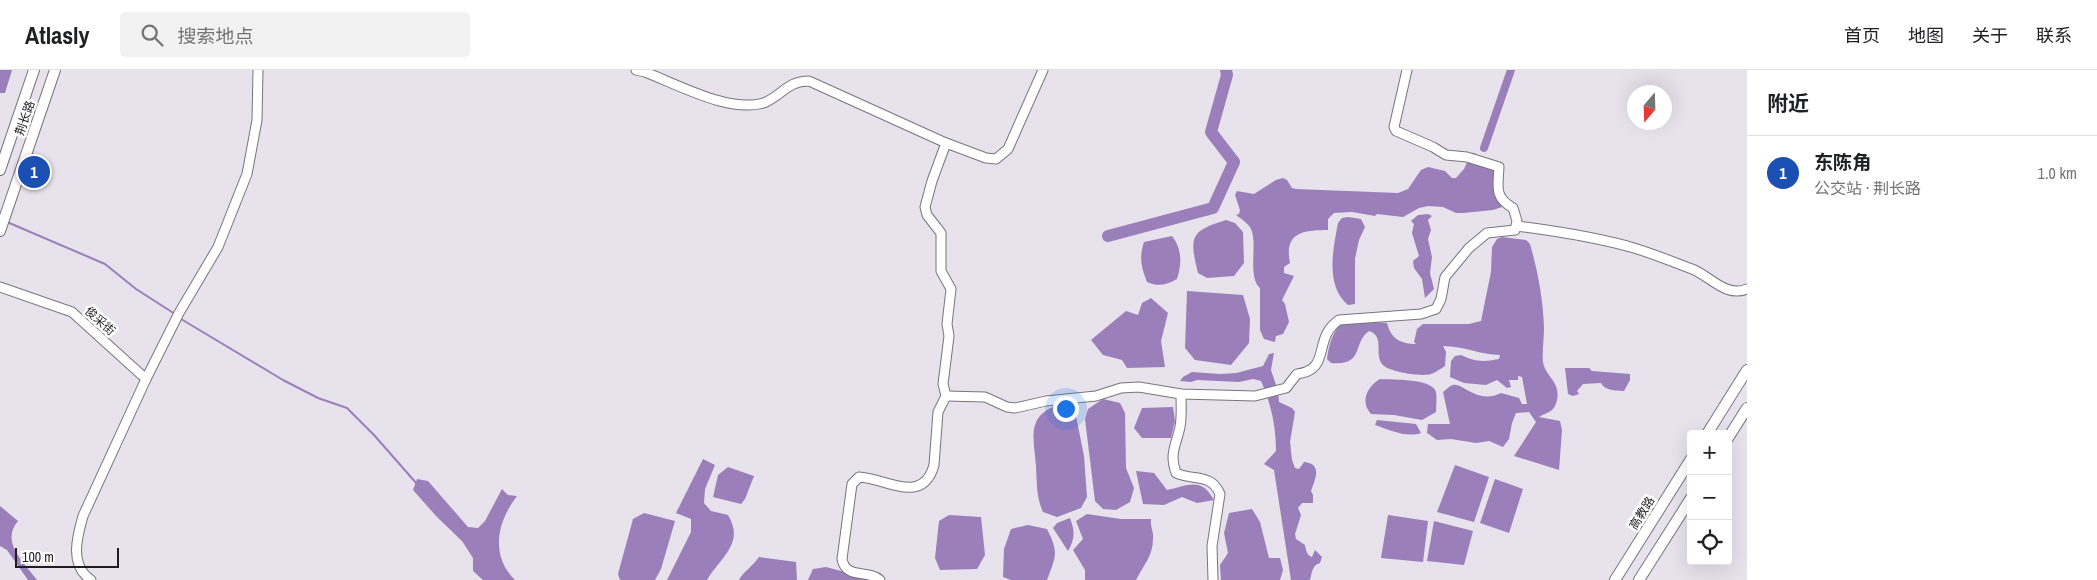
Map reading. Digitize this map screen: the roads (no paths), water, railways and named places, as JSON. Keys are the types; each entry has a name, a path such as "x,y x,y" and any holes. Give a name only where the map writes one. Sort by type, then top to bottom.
{"main road":[{"name":"荆长路","path":"0,170 34,70"},
{"name":"荆长路","path":"0,231 55,70"},
{"path":"1710,430 1747,370"},
{"path":"1732,432 1747,408"},
{"name":"高教路","path":"1615,580 1687,465"},
{"path":"1639,580 1687,504"}],"street":[{"path":"91,580 87,577 77,560 76,538 83,516 177,316 218,247 247,174 257,120 258,70"},
{"path":"636,70 732,104 748,105 765,102 798,81 809,81 946,143 986,158 996,159 1008,149 1043,70"},
{"path":"946,396 985,397 1007,407 1015,408 1046,401 1096,396 1121,388 1139,387 1181,394 1255,396 1286,388 1297,374 1308,373 1314,369 1318,362 1323,340 1334,324 1346,320 1430,312 1439,305 1445,277 1468,248 1488,233 1511,232 1517,226 1513,208 1504,204 1499,194 1499,167 1467,157 1446,155 1419,140 1396,131 1394,127 1407,70"},
{"path":"880,580 876,577 848,570 844,566 843,552 852,484 859,477 865,477 903,488 912,488 928,479 932,473 938,412 946,396 943,384 949,336 947,324 951,290 942,271 941,234 927,215 925,207 946,143"},
{"path":"1517,226 1602,240 1634,248 1703,274 1733,292 1747,289"},
{"name":"俊采街","path":"0,287 72,312 146,379"},
{"path":"1181,394 1181,424 1173,449 1173,463 1176,473 1208,480 1217,486 1220,494 1214,527 1213,580"}],"waterway":[{"path":"1108,236 1213,208 1234,162 1211,132 1227,75 1226,70"},
{"path":"1484,148 1511,70"},
{"path":"7,222 105,264 136,289 175,314"},
{"path":"181,319 283,380 318,398 347,408 374,435 417,484"}],"place":[{"name":"东陈角","path":"34,172"}]}
